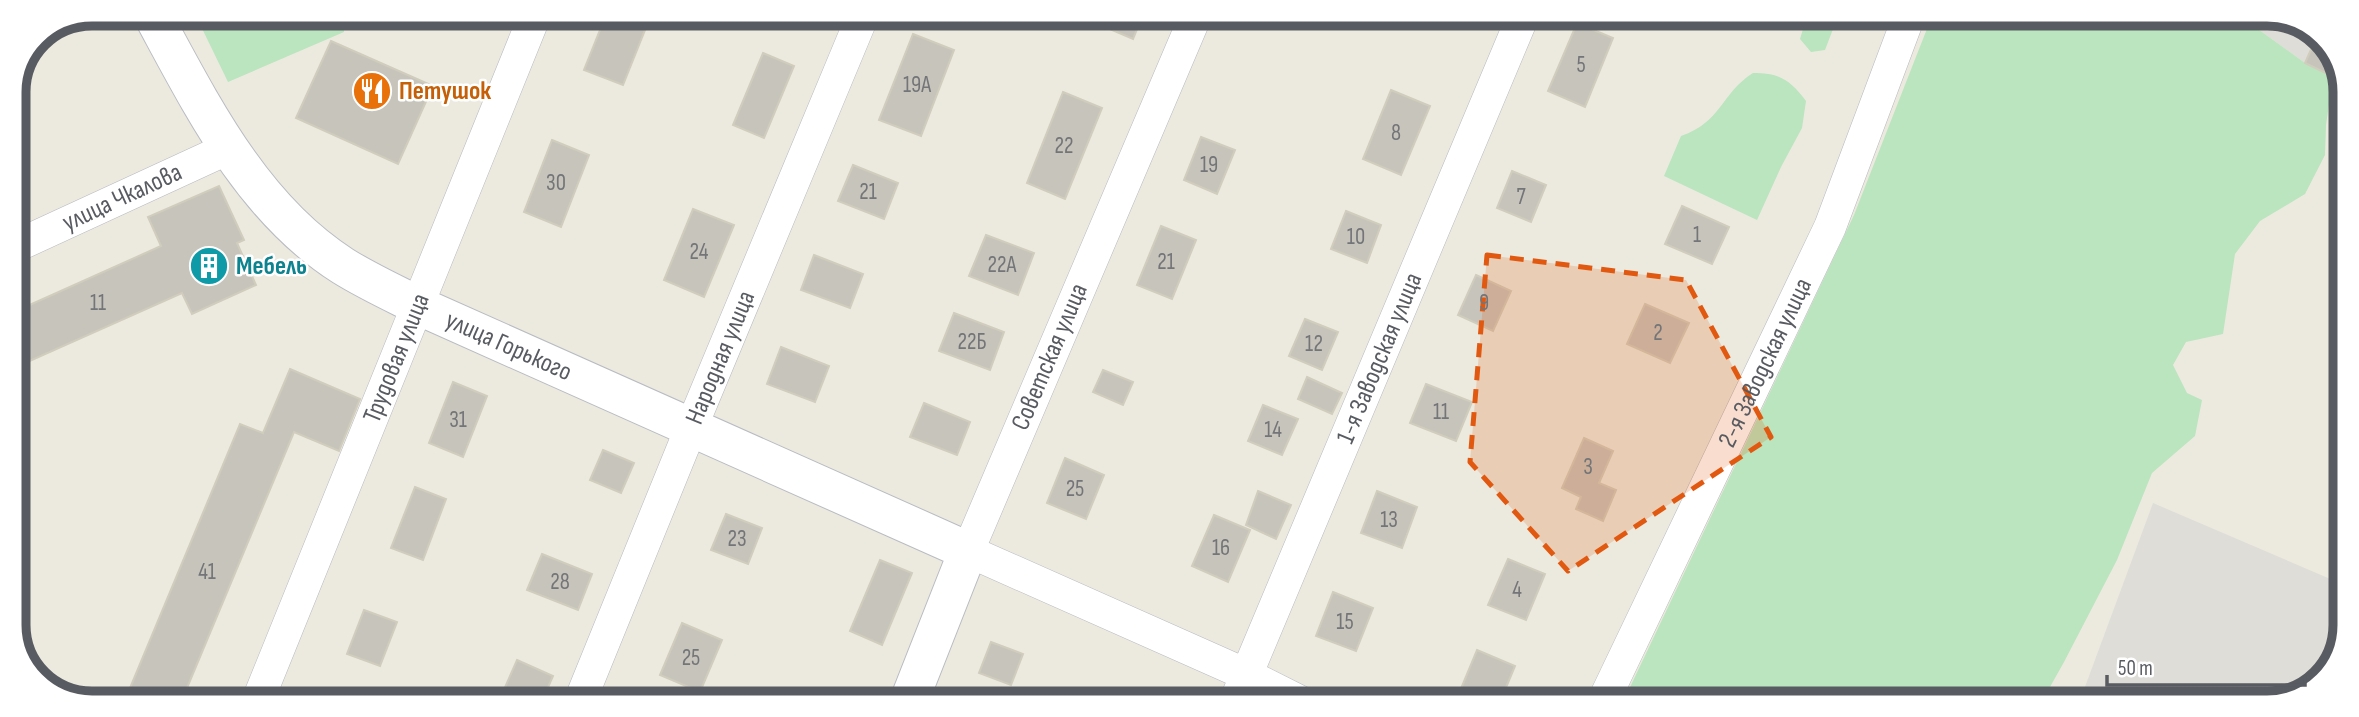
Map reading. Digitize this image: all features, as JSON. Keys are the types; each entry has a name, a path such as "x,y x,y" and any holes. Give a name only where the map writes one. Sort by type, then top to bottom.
{"street":[{"name":"улица Горького","path":"159,26 201,103 254,183 311,242 342,265 419,306 968,551"},
{"name":"Трудовая улица","path":"262,691 531,26"},
{"name":"Народная улица","path":"584,691 858,26"},
{"name":"Советская улица","path":"913,691 968,551 1191,26"},
{"name":"1-я Заводская улица","path":"1240,688 1520,26"},
{"name":"2-я Заводская улица","path":"1608,691 1830,227 1905,26"},
{"name":"улица Чкалова","path":"26,241 229,148"},
{"path":"968,551 1240,688"}],"highlighted area":[{"path":"1487,255 1686,280 1771,437 1568,571 1470,462"}],"shaded area":[{"path":"2252,26 2275,27 2303,37 2324,59 2330,75 2305,63"},
{"path":"2153,503 2333,580 2333,624 2326,654 2300,682 2266,691 2083,691"}],"green space":[{"path":"201,26 343,26 344,32 228,82"},
{"path":"1804,26 1834,26 1825,50 1811,52 1800,39"},
{"path":"1928,26 2252,26 2305,63 2330,75 2332,84 2325,155 2305,194 2260,221 2235,254 2223,334 2186,342 2173,365 2187,393 2202,400 2195,436 2152,473 2117,560 2048,691 1628,691 1854,215"},
{"path":"1753,73 1770,74 1784,79 1806,101 1802,128 1757,220 1664,176 1681,136 1705,123 1734,89"}],"building":[{"path":"602,26 647,26 623,85 584,70"},
{"path":"1103,26 1138,26 1133,39"},
{"path":"1576,26 1584,26 1613,38 1585,107 1548,91"},
{"path":"913,34 954,50 921,136 879,120"},
{"path":"331,41 433,86 398,164 296,118"},
{"path":"2313,46 2324,59 2330,75 2305,63"},
{"path":"763,53 794,66 764,138 733,125"},
{"path":"1391,90 1430,106 1401,175 1363,159"},
{"path":"1063,92 1102,108 1065,199 1027,183"},
{"path":"1201,137 1235,150 1217,194 1184,180"},
{"path":"552,140 589,155 561,227 524,212"},
{"path":"853,165 898,183 884,219 838,201"},
{"path":"1512,171 1546,185 1531,222 1497,208"},
{"path":"219,186 244,240 237,243 256,285 192,314 182,293 26,363 26,307 161,246 148,217"},
{"path":"1682,206 1729,227 1712,264 1665,244"},
{"path":"693,209 734,225 704,297 664,280"},
{"path":"1346,211 1381,225 1367,263 1331,249"},
{"path":"1161,226 1196,240 1172,299 1137,285"},
{"path":"986,235 1034,253 1018,295 969,276"},
{"path":"814,255 863,274 850,308 801,290"},
{"path":"1476,275 1511,291 1493,331 1458,315"},
{"path":"1645,304 1689,323 1670,363 1627,344"},
{"path":"954,313 1004,332 990,370 939,351"},
{"path":"1305,319 1338,332 1322,370 1289,356"},
{"path":"781,347 829,366 815,402 767,384"},
{"path":"290,369 360,399 339,451 294,432 186,691 129,691 240,424 263,433"},
{"path":"1103,370 1133,382 1123,405 1093,392"},
{"path":"1307,377 1342,393 1332,414 1298,399"},
{"path":"453,382 487,396 463,457 429,443"},
{"path":"1426,384 1472,402 1456,441 1410,423"},
{"path":"924,403 970,422 957,455 910,437"},
{"path":"1263,405 1298,419 1282,455 1248,441"},
{"path":"1584,438 1613,451 1599,483 1616,490 1603,521 1576,509 1581,497 1562,488"},
{"path":"603,450 634,463 621,493 590,480"},
{"path":"1065,458 1104,475 1086,519 1047,503"},
{"path":"415,487 446,499 423,560 391,548"},
{"path":"1258,491 1291,505 1276,539 1246,525"},
{"path":"1377,491 1417,507 1402,548 1361,533"},
{"path":"726,514 762,528 748,564 711,550"},
{"path":"1214,515 1250,530 1228,582 1192,566"},
{"path":"542,554 592,574 578,610 527,590"},
{"path":"1508,559 1545,574 1526,620 1488,605"},
{"path":"880,560 912,573 882,645 850,631"},
{"path":"1333,592 1373,608 1356,651 1316,636"},
{"path":"364,610 397,622 380,666 347,654"},
{"path":"682,623 722,640 700,691 660,675"},
{"path":"991,642 1023,654 1011,685 979,673"},
{"path":"1477,650 1515,666 1505,691 1460,691"},
{"path":"517,660 553,676 546,691 503,691"}],"place":[{"name":"Петушок","path":"372,91"},
{"name":"Мебель","path":"209,266"}]}
